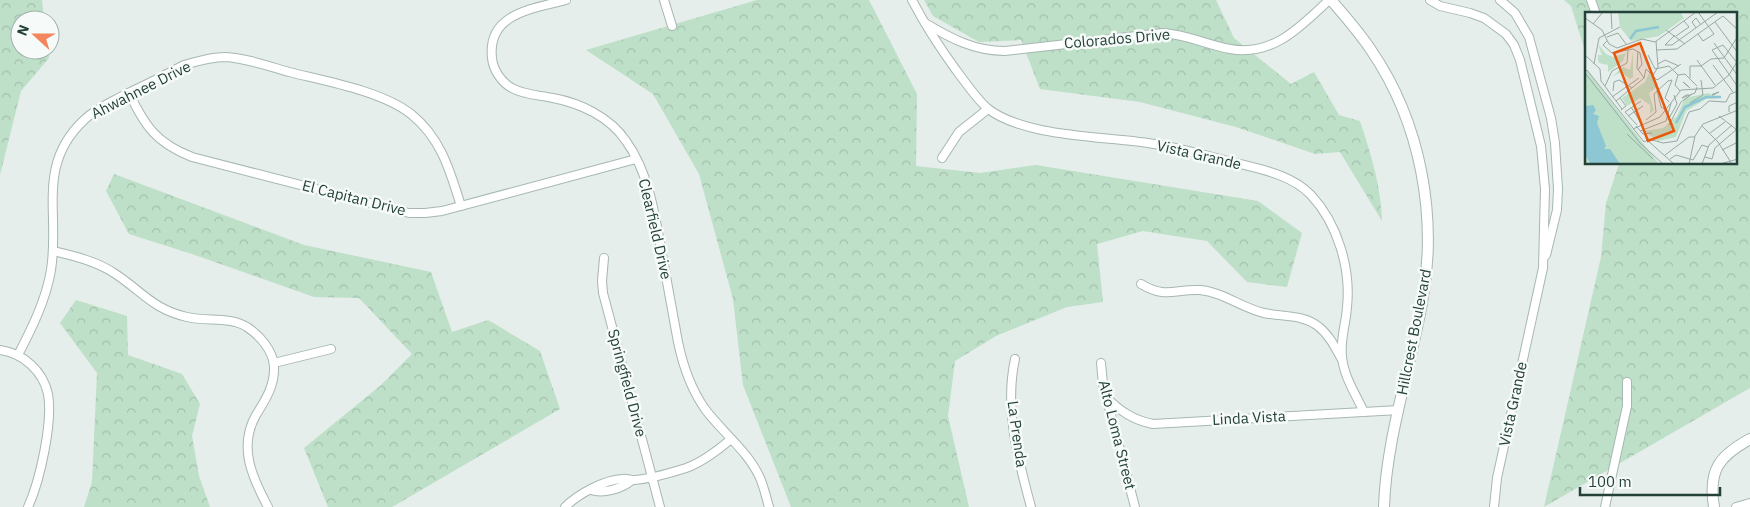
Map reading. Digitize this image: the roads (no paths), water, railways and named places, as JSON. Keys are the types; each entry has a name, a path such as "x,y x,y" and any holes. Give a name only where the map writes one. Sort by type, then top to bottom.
{"street":[{"name":"Clearfield Drive","path":"566,0 524,11 512,16 501,24 494,36 491,50 492,64 499,77 511,88 524,93 570,102 604,119 627,142 636,159 656,220 682,362 696,395 705,409 752,465 760,478 769,507"},
{"path":"664,0 672,26"},
{"name":"Vista Grande","path":"912,0 923,22 969,89 988,109 1012,122 1037,129 1170,147 1275,174 1300,186 1311,196 1322,210 1343,256 1348,290 1348,306 1341,345 1342,358 1364,412"},
{"name":"Colorados Drive","path":"923,22 967,45 992,51 1163,33 1179,34 1230,49 1245,50 1272,45 1285,38 1297,30 1330,0"},
{"name":"Hillcrest Boulevard","path":"1330,0 1352,24 1389,80 1402,107 1413,139 1424,186 1428,236 1427,268 1422,302 1388,466 1384,507"},
{"name":"Vista Grande","path":"1430,0 1440,6 1470,13 1496,26 1506,34 1514,45 1520,60 1541,146 1545,189 1543,268 1497,478 1494,507"},
{"path":"1500,0 1515,13 1529,37 1551,118 1555,143 1558,189 1556,210 1543,268"},
{"path":"1591,0 1595,12"},
{"name":"Ahwahnee Drive","path":"18,355 47,290 53,251 53,176 57,160 64,145 74,130 98,108 184,65 214,57 242,59 387,99 411,114 434,137 448,164 461,206"},
{"name":"El Capitan Drive","path":"129,93 141,118 152,132 178,151 192,157 401,211 425,213 461,206 636,159"},
{"path":"942,158 959,132 988,109"},
{"path":"53,251 82,259 112,272 157,306 202,319 232,321 246,326 269,349 274,364 274,376 270,390 250,430 247,446 248,462 253,478 268,507"},
{"name":"Springfield Drive","path":"604,258 602,281 604,293 660,507"},
{"path":"1141,284 1156,292 1165,294 1189,290 1213,293 1255,310 1308,321 1319,327 1342,358"},
{"path":"274,364 331,349"},
{"path":"0,350 18,355 32,365 42,378 48,393 49,409 42,462 28,507"},
{"name":"La Prenda","path":"1015,359 1011,380 1013,429 1031,507"},
{"name":"Alto Loma Street","path":"1101,363 1106,397 1135,507"},
{"path":"1605,507 1627,406 1627,382"},
{"name":"Linda Vista","path":"1106,397 1118,409 1129,416 1153,424 1399,410"},
{"path":"565,507 573,499 591,490 596,485 623,478 632,480 652,477 701,462 731,439"},
{"path":"1714,507 1712,489 1717,467 1724,456 1750,439"},
{"path":"1736,507 1750,503"}]}
